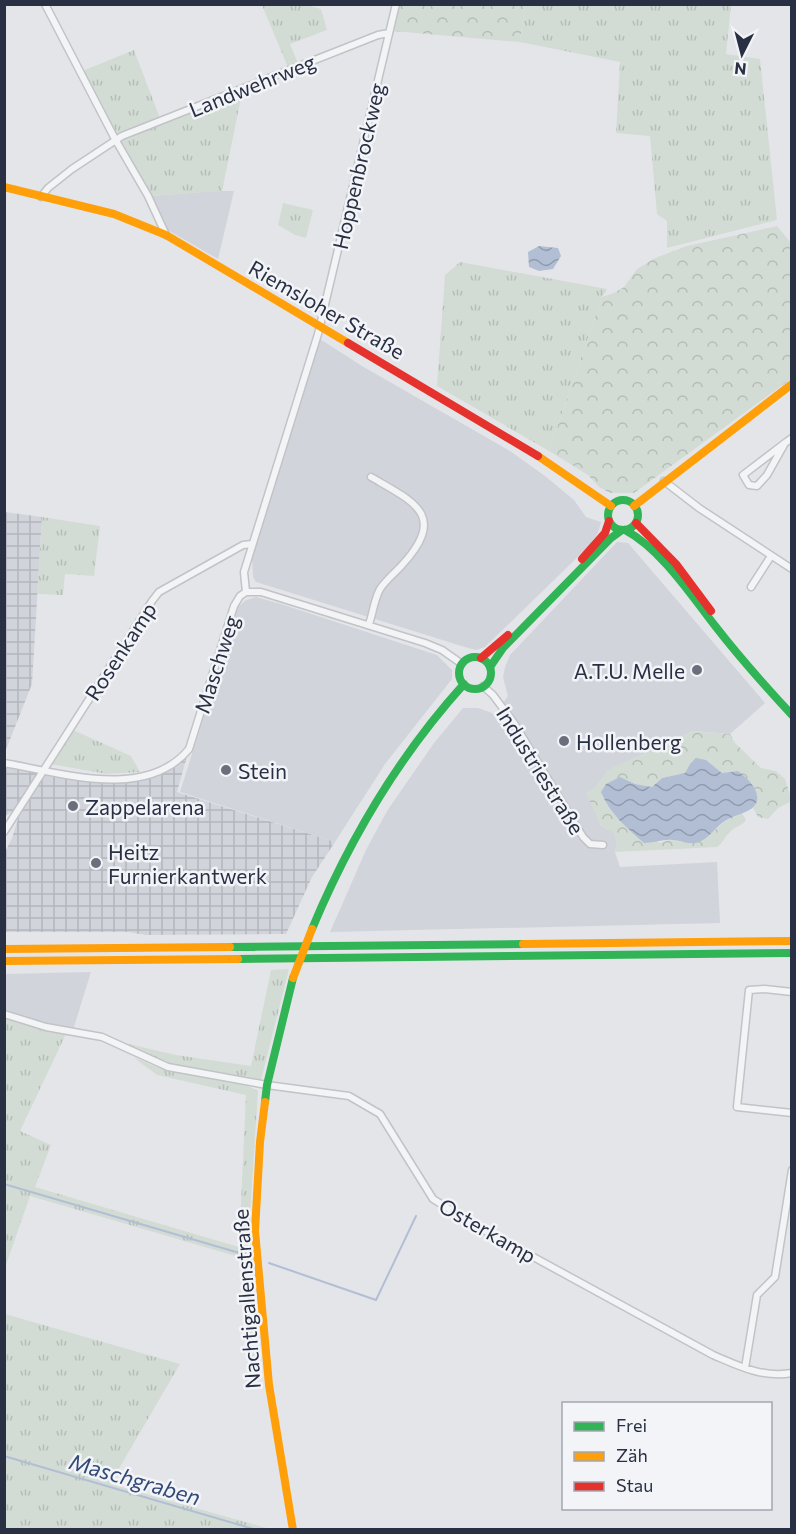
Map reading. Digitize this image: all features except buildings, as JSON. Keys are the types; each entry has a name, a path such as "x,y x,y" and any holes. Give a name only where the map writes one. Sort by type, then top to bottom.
{"main road":[{"name":"Riemsloher Straße","path":"4,188 114,214 166,236 554,465 611,506"},
{"path":"634,506 792,384"},
{"path":"481,658 490,667 491,676 483,687 473,688 464,684 460,674 462,664 471,658 481,658 506,638 554,590 605,532 611,506 624,501 634,506 637,513 636,523 675,564 762,682"},
{"path":"609,521 615,528 638,537 672,572 751,671 792,715"},
{"path":"490,667 510,641 611,538 636,523"},
{"name":"Nachtigallenstraße","path":"293,1530 268,1385 255,1231 260,1142 267,1086 293,978 339,869 373,805 412,746 464,684"},
{"path":"4,949 792,941"},
{"path":"4,961 792,953"}],"street":[{"path":"45,4 148,196 166,236"},
{"name":"Hoppenbrockweg","path":"320,327 396,4"},
{"name":"Landwehrweg","path":"41,197 48,188 72,169 116,139 378,35 389,33"},
{"name":"Maschweg","path":"4,763 120,781 144,777 166,769 179,761 189,749 234,606 240,596 246,592 244,572 320,327"},
{"path":"785,442 767,476 757,486 749,485 743,475 785,442 792,438"},
{"path":"785,442 792,446"},
{"path":"369,624 381,587 413,553 421,539 425,523 417,505 371,477"},
{"path":"664,481 699,508 792,570"},
{"name":"Rosenkamp","path":"45,770 159,592 243,545 252,544"},
{"path":"751,587 771,556"},
{"path":"246,592 261,592 369,624 435,646 462,664"},
{"name":"Industriestraße","path":"483,687 493,695 514,723 583,837 590,844 603,845"},
{"path":"4,832 45,770"},
{"path":"792,992 765,988 748,990 737,1107 792,1113"},
{"name":"Osterkamp","path":"4,1014 46,1027 102,1037 168,1067 267,1086 349,1096 380,1114 433,1199 713,1355 745,1368 774,1376 792,1373"},
{"path":"745,1368 757,1295 775,1277 792,1170"}],"shaded area":[{"path":"234,191 218,259 164,228 148,196"},
{"path":"320,339 362,366 510,451 574,500 586,517 601,522 598,533 589,546 485,647 476,650 468,648 256,582 253,577 252,559"},
{"path":"5,512 42,517 32,684 5,752"},
{"path":"617,542 628,543 765,703 730,734 693,731 609,770 596,787 600,825 614,832 617,842 615,852 620,867 717,862 720,923 330,932 366,850 387,811 434,743 463,708 478,708 495,714 508,696 503,677 510,655"},
{"path":"256,597 437,655 452,670 452,679 385,764 335,842 180,792 238,607 246,600"},
{"path":"189,749 177,792 335,842 312,877 286,934 146,935 128,932 5,932 5,852 22,806 5,816 5,763 119,781 166,769"},
{"path":"91,972 73,1030 5,1010 4,974"}],"green space":[{"path":"262,5 307,5 321,9 327,30 290,44 299,66 289,70"},
{"path":"399,5 525,5 520,42 393,31"},
{"path":"525,5 731,5 726,54 760,59 777,220 667,248 667,221 657,214 650,136 616,133 620,62 520,42"},
{"path":"134,50 161,121 243,88 222,191 148,196 80,72"},
{"path":"283,203 313,210 306,238 295,235 278,225"},
{"path":"777,226 791,243 791,379 634,493 610,493 599,487 588,475 549,451 602,297 624,287 637,269 655,258 687,246"},
{"path":"460,262 607,289 602,297 549,451 437,386 445,275"},
{"path":"42,517 100,526 94,576 65,574 63,595 37,594"},
{"path":"73,730 131,756 140,772 107,774 50,764"},
{"path":"693,731 730,734 735,743 761,768 776,771 785,779 792,801 778,808 768,819 758,817 753,808 757,800 738,771 722,773 706,760 690,764 685,773 662,778 652,787 635,784 619,777 659,843 670,840 683,842 707,837 724,822 742,813 746,820 730,832 717,847 615,852 617,842 614,833 601,826 586,793 596,787 608,770"},
{"path":"289,969 261,1080 168,1064 124,1043 176,1055 251,1066 271,970"},
{"path":"5,1016 66,1034 20,1131 51,1145 35,1187 239,1247 246,1095 157,1075 133,1057 159,1068 248,1086 258,1091 248,1245 259,1360 254,1371 239,1257 30,1196 5,1268"},
{"path":"5,1314 180,1364 110,1484 270,1529 5,1529"}],"water":[{"path":"539,246 558,248 561,256 553,269 539,271 529,267 528,252"},
{"path":"696,758 706,760 722,773 738,771 751,783 757,794 755,804 751,809 725,821 700,842 669,840 644,843 614,814 601,792 606,784 620,777 635,784 652,787 662,778 685,773"}],"waterway":[{"path":"4,1184 236,1252"},
{"path":"269,1263 376,1300 416,1216"},
{"name":"Maschgraben","path":"4,1456 257,1530"}],"traffic: fast":[{"path":"623,500 629,501 637,509 638,515 637,521 629,529 623,530 617,529 609,521 608,515 609,509 617,501 623,500"},
{"path":"490,667 503,648 611,538 622,530"},
{"path":"625,530 638,538 663,561 734,650 792,715"},
{"path":"475,657 486,662 491,673 486,684 475,689 464,684 459,673 464,662 475,657"},
{"path":"312,929 342,863 378,800 418,740 464,684"},
{"path":"230,947 523,944"},
{"path":"238,959 792,953"},
{"path":"265,1102 293,978"}],"traffic: slow":[{"path":"4,187 114,214 166,235 348,343"},
{"path":"634,506 792,384"},
{"path":"538,456 611,506"},
{"path":"293,978 312,929"},
{"path":"523,944 792,941"},
{"path":"4,949 230,947"},
{"path":"4,961 238,959"},
{"path":"265,1102 260,1142 255,1231 269,1385 293,1530"}],"traffic: jam":[{"path":"348,343 538,456"},
{"path":"582,559 605,533 609,521"},
{"path":"636,523 676,564 711,611"},
{"path":"481,658 508,635"}],"place":[{"name":"A.T.U. Melle","path":"697,670"},
{"name":"Hollenberg","path":"564,741"},
{"name":"Stein","path":"226,770"},
{"name":"Zappelarena","path":"73,806"},
{"name":"Heitz Furnierkantwerk","path":"96,863"}]}
